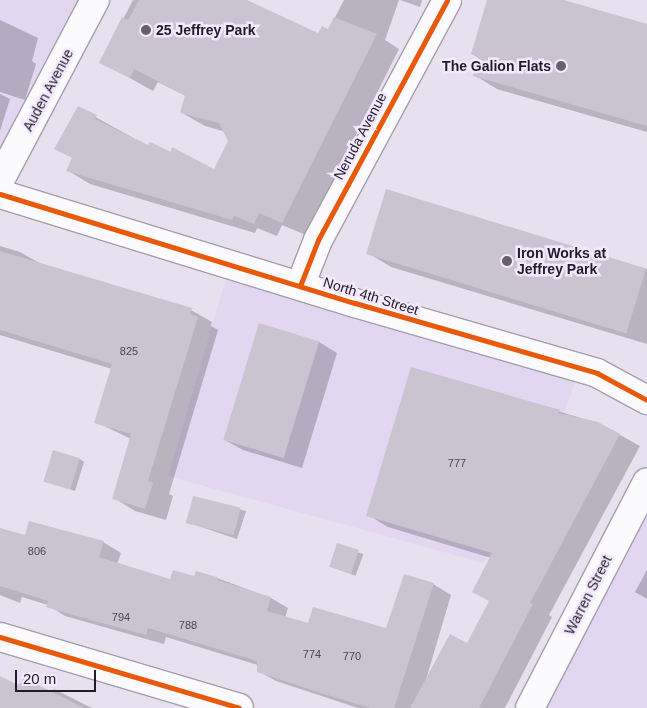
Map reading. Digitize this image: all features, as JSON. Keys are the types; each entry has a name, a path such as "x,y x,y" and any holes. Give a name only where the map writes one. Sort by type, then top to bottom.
{"street":[{"name":"Auden Avenue","path":"0,180 95,0"},
{"name":"Neruda Avenue","path":"300,286 318,240 447,0"},
{"name":"North 4th Street","path":"0,194 300,286 597,373 647,400"},
{"name":"Warren Street","path":"530,708 647,482"},
{"path":"0,637 239,708"}],"shaded area":[{"path":"0,0 91,0 0,170"},
{"path":"230,265 580,368 565,411 484,563 168,476"},
{"path":"647,481 647,708 529,708"}],"building":[{"path":"139,0 247,0 318,33 322,26 328,29 334,17 377,34 282,223 259,213 254,224 234,216 232,220 66,171 72,158 54,149 78,106 97,115 95,119 148,145 150,142 171,152 172,147 214,169 228,141 219,123 180,113 185,95 134,69 130,78 99,63 122,17 128,20"},
{"name":"The Galion Flats","path":"487,0 564,0 647,24 647,126 473,76 478,56 471,54"},
{"name":"Iron Works at Jeffrey Park","path":"386,189 646,269 626,334 366,254"},
{"path":"0,251 192,308 190,314 198,317 148,481 153,483 145,509 112,499 131,434 94,423 112,364 0,330"},
{"path":"259,323 319,341 284,458 223,440"},
{"path":"411,367 560,410 558,413 598,422 620,434 530,603 533,604 479,708 410,708 450,634 467,643 489,601 472,592 492,553 366,516"},
{"path":"53,450 80,458 70,490 43,482"},
{"path":"193,496 241,508 234,535 186,523"},
{"path":"29,521 104,541 99,557 170,579 173,570 194,576 196,571 217,577 217,580 271,597 267,611 308,623 313,607 386,628 404,574 434,583 394,708 370,708 324,694 257,672 257,661 148,628 146,635 80,617 46,607 48,601 0,586 0,528 25,535"},
{"path":"337,543 359,550 351,574 329,567"},
{"path":"0,676 16,684 20,684 24,678 84,708 0,708"}],"cycle path":[{"path":"300,286 318,240 447,0"},
{"path":"0,194 355,303 597,373 647,400"},
{"path":"0,637 239,708"}],"place":[{"name":"25 Jeffrey Park","path":"146,30"},
{"name":"The Galion Flats","path":"561,66"},
{"name":"Iron Works at Jeffrey Park","path":"507,261"}]}
